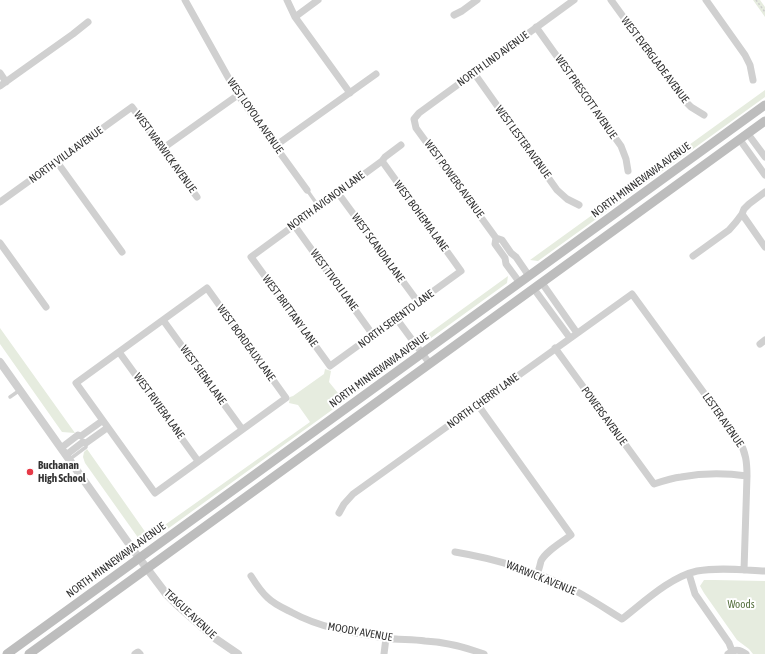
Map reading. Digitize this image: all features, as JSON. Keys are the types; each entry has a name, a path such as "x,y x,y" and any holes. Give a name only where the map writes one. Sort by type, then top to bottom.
{"main road":[{"name":"NORTH MINNEWAWA AVENUE","path":"7,654 765,105"},
{"path":"29,654 765,121"},
{"path":"538,286 535,283 538,278 599,234 618,211"},
{"path":"457,345 471,327 527,286 530,279 529,276"}],"street":[{"name":"WEST LOYOLA AVENUE","path":"185,0 238,95 307,190"},
{"path":"288,0 295,17 350,93"},
{"path":"295,17 318,0"},
{"path":"454,15 477,0"},
{"name":"NORTH LIND AVENUE","path":"414,120 419,113 574,0"},
{"name":"WEST EVERGLADE AVENUE","path":"611,0 683,100 704,115"},
{"path":"706,0 746,55 753,80"},
{"path":"0,73 3,84 88,22"},
{"name":"WEST PRESCOTT AVENUE","path":"536,28 621,146 626,159 628,171"},
{"name":"WEST LESTER AVENUE","path":"474,73 557,190 568,199 579,205"},
{"path":"276,146 376,74"},
{"path":"162,149 238,95"},
{"name":"WEST WARWICK AVENUE","path":"132,108 197,197"},
{"name":"NORTH VILLA AVENUE","path":"0,202 132,108"},
{"name":"WEST POWERS AVENUE","path":"414,120 416,128 496,238 502,240 529,276"},
{"path":"748,134 765,157"},
{"path":"740,140 765,175"},
{"name":"NORTH AVIGNON LANE","path":"251,257 382,161 401,145"},
{"name":"WEST BOHEMIA LANE","path":"382,161 461,271"},
{"path":"57,162 122,252"},
{"path":"693,256 729,230 742,214 744,209 765,192"},
{"name":"WEST SCANDIA LANE","path":"338,193 418,302"},
{"path":"742,214 765,247"},
{"name":"WEST TIVOLI LANE","path":"294,225 373,335"},
{"name":"WEST POWERS AVENUE","path":"496,238 496,244 505,258 506,264 520,283"},
{"path":"0,243 46,307"},
{"path":"505,258 511,253"},
{"name":"WEST BRITTANY LANE","path":"251,257 330,366"},
{"name":"NORTH SERENTO LANE","path":"330,366 461,271"},
{"path":"538,286 577,333"},
{"path":"538,286 570,338"},
{"name":"WEST BORDEAUX LANE","path":"163,320 207,288 286,398 242,429"},
{"name":"NORTH CHERRY LANE","path":"339,513 344,504 353,494 632,294"},
{"name":"LESTER AVENUE","path":"632,294 743,448 747,464 744,570"},
{"path":"396,318 430,364"},
{"path":"163,320 76,383 102,421 155,493 242,429"},
{"name":"WEST SIENA LANE","path":"163,320 242,429"},
{"name":"POWERS AVENUE","path":"555,348 654,484 680,477 707,474 747,476"},
{"name":"WEST RIVIERA LANE","path":"119,352 198,461"},
{"name":"TEAGUE AVENUE","path":"0,362 162,589 176,604 216,639 238,654"},
{"path":"478,405 572,535 544,557 541,561 537,574"},
{"path":"61,448 102,421"},
{"path":"68,457 83,442 86,443 108,428"},
{"name":"WARWICK AVENUE","path":"455,552 480,556 537,574 576,591 622,618 667,584 689,574"},
{"path":"746,654 740,650 730,652 729,643 695,594 689,574 705,570 765,571"},
{"name":"MOODY AVENUE","path":"251,576 258,588 268,598 284,609 321,626 386,638 433,642 468,649 484,654"},
{"path":"384,654 386,638"}],"lane":[{"name":"WEST LOYOLA AVENUE","path":"307,190 319,207"},
{"path":"10,397 20,390"},
{"path":"81,436 86,443"}],"path":[{"path":"756,0 765,12"}],"green space":[{"path":"753,0 760,0 765,7 765,17"},
{"path":"765,90 765,97 538,261 530,260"},
{"path":"508,276 507,283 431,338 424,337"},
{"path":"0,328 75,433 62,432 0,344"},
{"path":"405,352 405,355 401,360 151,541 139,539 85,463 83,457 84,452 87,449 146,533 152,534 310,422 298,405 289,403 290,397 324,374 325,369 331,371 329,382 342,398"},
{"name":"Woods","path":"704,580 765,581 765,654 753,654 737,640 700,586"}],"place":[{"name":"Buchanan High School","path":"30,472"}]}
